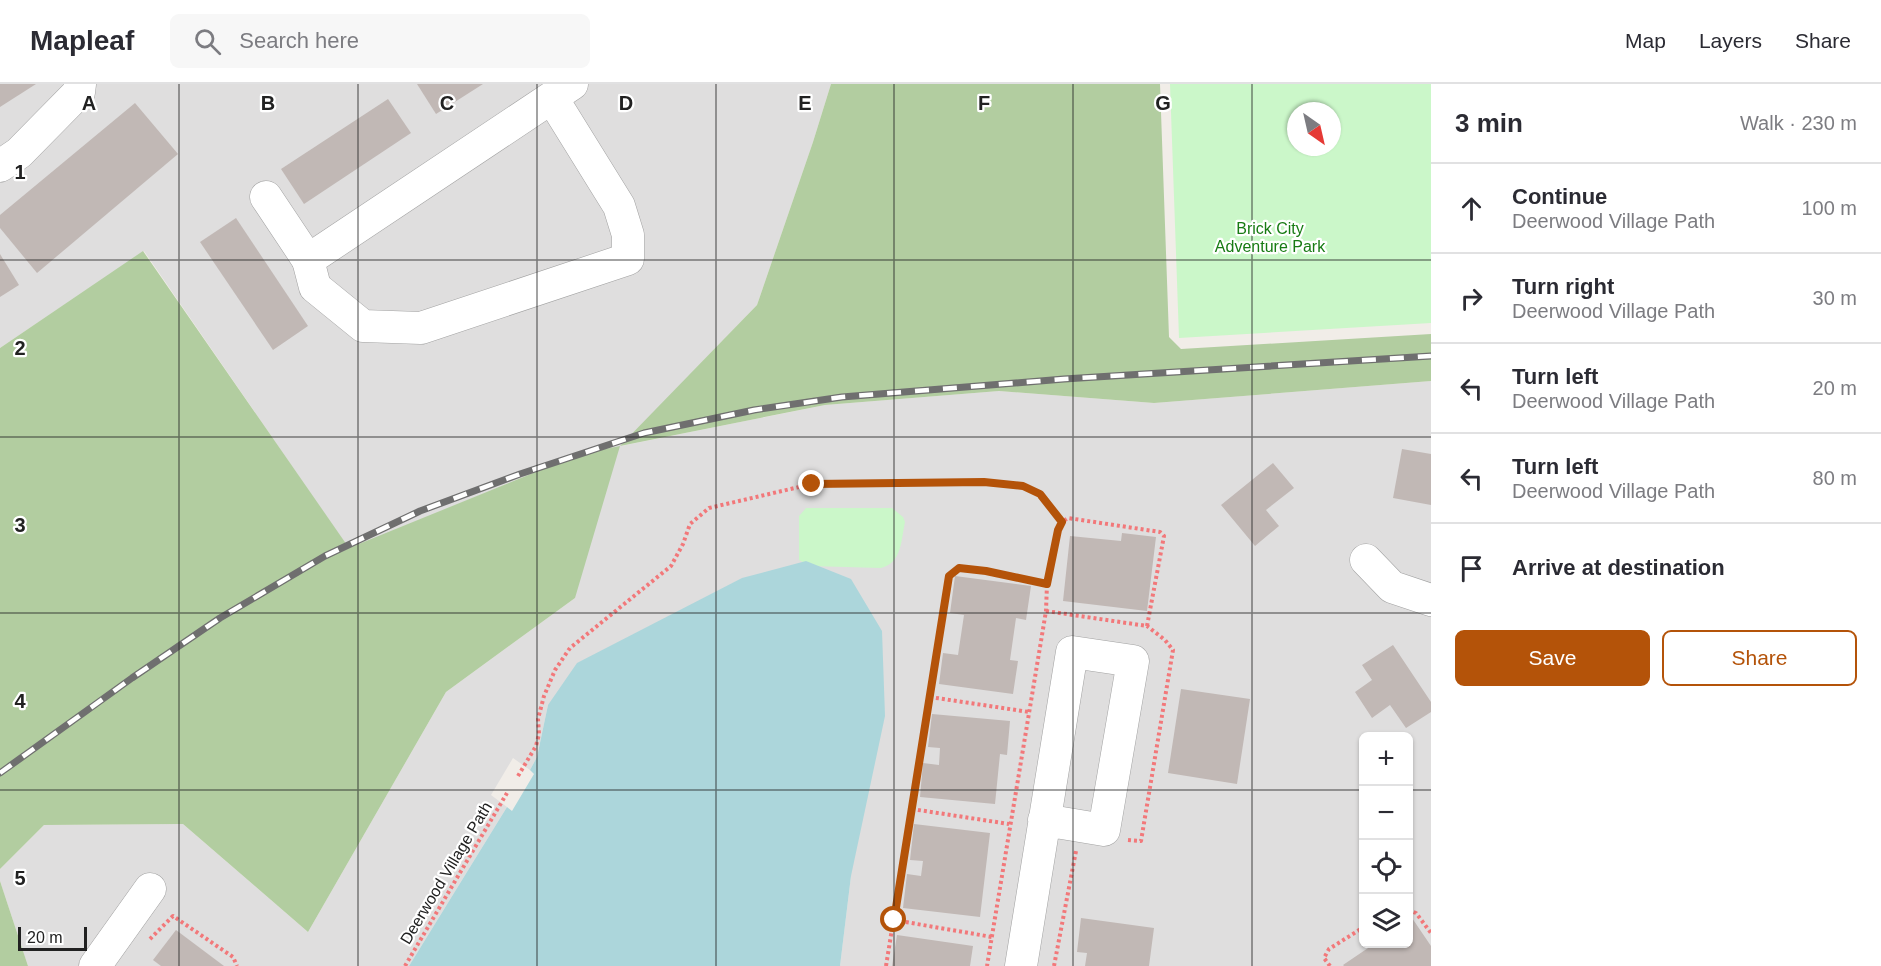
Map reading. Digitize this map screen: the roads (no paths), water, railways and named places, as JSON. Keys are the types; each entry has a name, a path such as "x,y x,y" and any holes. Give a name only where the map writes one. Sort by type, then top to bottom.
{"street":[{"path":"0,166 19,153 79,92 80,84"},
{"path":"266,197 308,260 315,287 363,326 421,327 628,259 628,235 619,206 562,91 308,260"},
{"path":"1366,560 1392,587 1431,600"},
{"path":"1022,966 1044,820 1072,652 1132,662 1104,830 1044,820"},
{"path":"95,966 150,889"}],"water":[{"path":"806,561 851,579 882,631 885,716 851,876 840,966 409,966 507,807 512,811 534,774 530,770 537,757 548,705 577,663 742,578"}],"railway":[{"path":"0,773 220,618 325,556 420,511 520,474 644,433 754,410 842,397 1064,379 1431,356"}],"park label":[{"name":"Brick City Adventure Park","path":"1270,237"}]}
